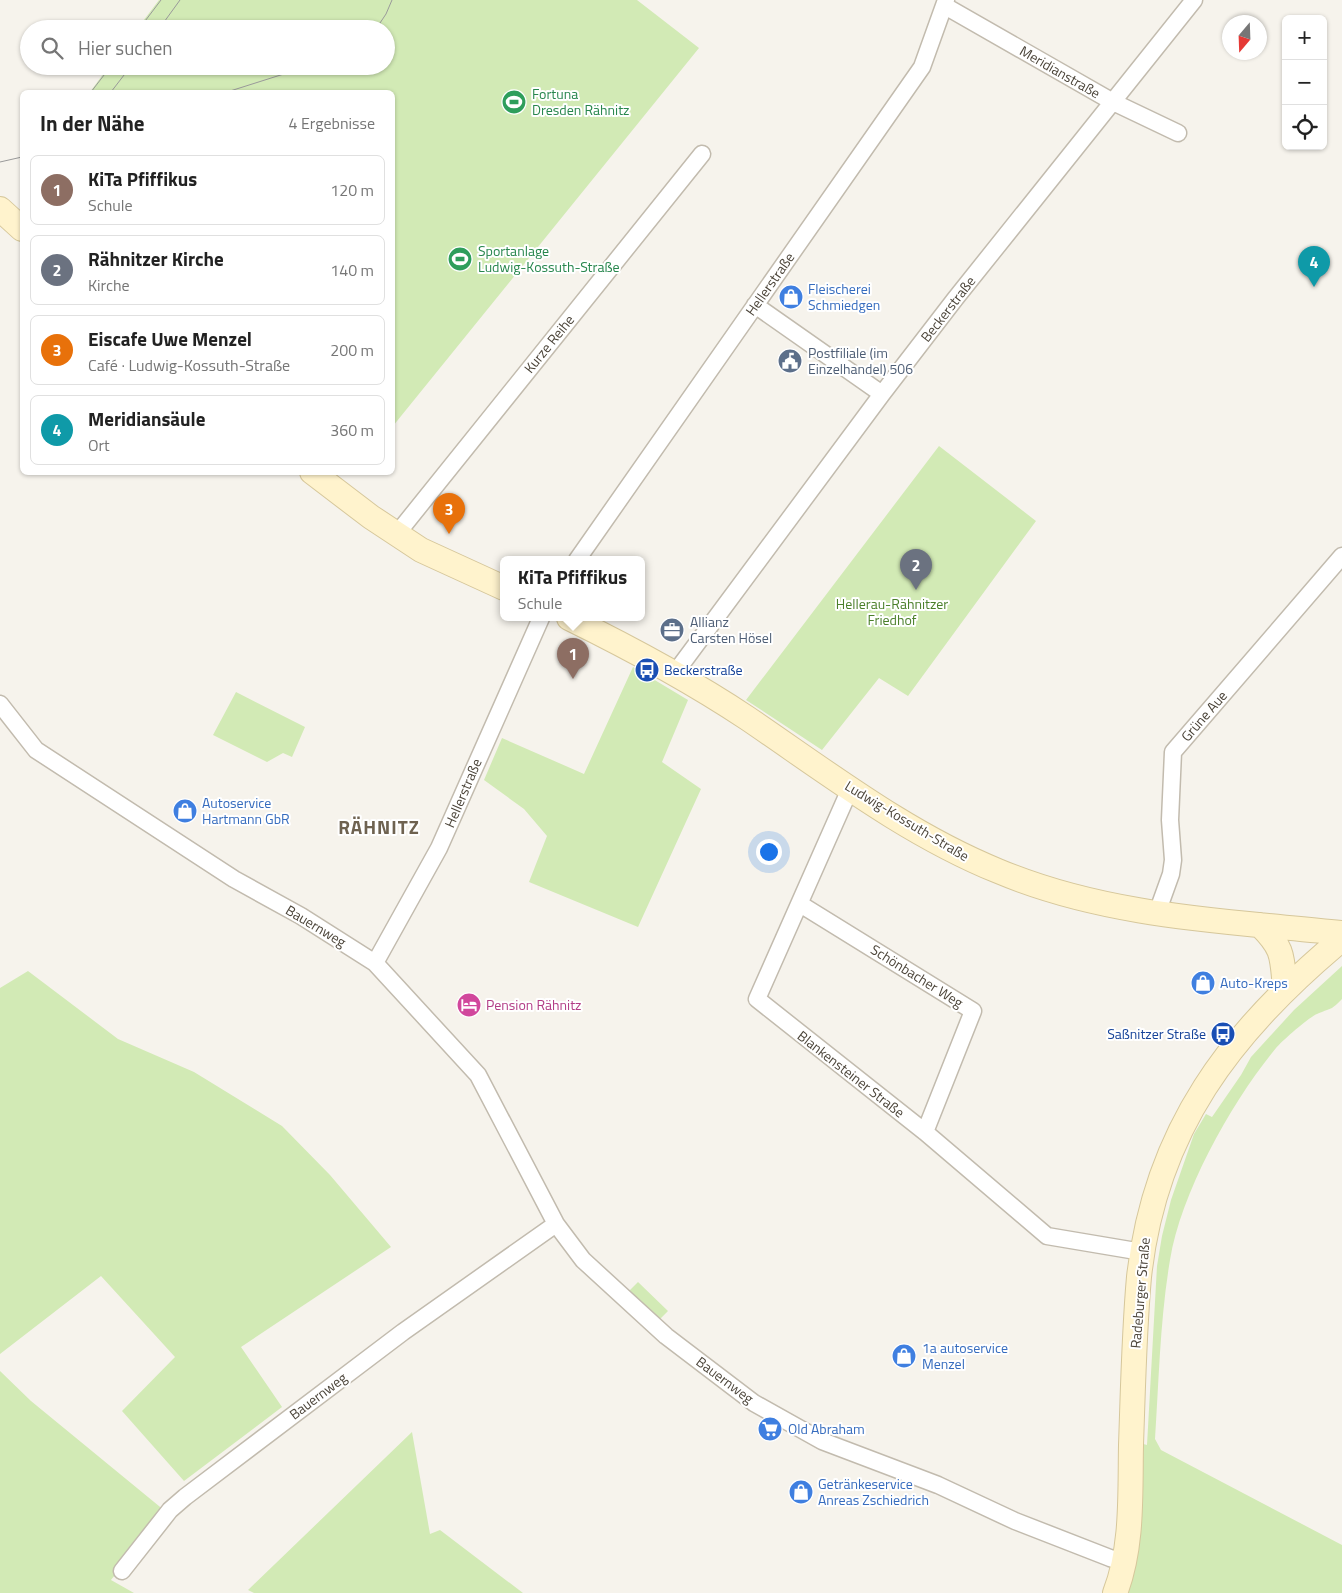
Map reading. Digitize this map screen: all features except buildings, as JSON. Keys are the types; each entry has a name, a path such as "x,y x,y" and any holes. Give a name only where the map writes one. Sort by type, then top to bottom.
{"street":[{"name":"Beckerstraße","path":"675,673 882,394 961,291 1194,0"},
{"name":"Meridianstraße","path":"946,3 1113,102 1178,133"},
{"name":"Hellerstraße","path":"580,556 922,67 946,3"},
{"name":"Kurze Reihe","path":"396,535 702,154"},
{"path":"0,209 20,227"},
{"path":"755,305 882,394"},
{"path":"316,475 396,535 428,553 500,586"},
{"name":"Grüne Aue","path":"1158,913 1171,874 1173,860 1170,820 1172,752 1342,556"},
{"name":"Hellerstraße","path":"375,962 439,848 539,621"},
{"name":"Ludwig-Kossuth-Straße","path":"575,621 636,651 675,673 746,718 850,789 919,832 971,860 999,872 1072,896 1158,913 1342,933"},
{"name":"Bauernweg","path":"0,704 36,750 234,879 301,916 375,962 478,1075 556,1224 583,1260 666,1336 754,1402 822,1441 938,1486 1015,1521 1124,1562"},
{"name":"Blankensteiner Straße","path":"850,789 757,999 925,1132 1047,1236 1142,1252"},
{"name":"Schönbacher Weg","path":"800,904 973,1011 925,1132"},
{"path":"1260,925 1277,943 1281,953 1285,989"},
{"name":"Radeburger Straße","path":"1115,1593 1124,1562 1130,1510 1137,1310 1142,1252 1154,1195 1178,1136 1193,1106 1212,1076 1250,1026 1285,989 1342,939"},
{"name":"Bauernweg","path":"122,1571 170,1510 184,1497 403,1332 556,1224"}],"green space":[{"name":"Sportanlage Ludwig-Kossuth-Straße","path":"159,0 637,0 699,48 395,424 395,90 91,90 102,75 395,75 395,20 144,20"},
{"name":"Hellerau-Rähnitzer Friedhof","path":"939,446 1036,521 908,696 879,678 822,750 746,700"},
{"path":"633,667 688,700 662,762 701,789 638,927 529,882 547,836 524,809 484,780 502,738 584,774"},
{"path":"236,692 305,727 292,757 283,753 267,762 213,735"},
{"path":"1342,966 1342,999 1333,1007 1313,1016 1284,1040 1259,1070 1226,1120 1197,1177 1185,1206 1176,1234 1167,1282 1162,1327 1155,1439 1161,1450 1342,1545 1342,1593 1123,1593 1140,1443 1147,1445 1157,1266 1171,1200 1194,1134 1206,1114 1212,1117 1251,1057 1294,1010"},
{"path":"28,971 118,1039 194,1072 282,1126 330,1175 391,1247 241,1347 282,1407 184,1481 122,1411 175,1357 101,1276 0,1354 0,988"},
{"path":"638,1282 668,1311 659,1320 628,1292"},
{"path":"0,1371 31,1401 165,1511 111,1580 134,1593 0,1593"},
{"path":"412,1432 430,1534 440,1530 523,1593 254,1593 248,1590"}],"tram line":[{"path":"146,20 161,0"},
{"path":"166,20 180,0"},
{"path":"382,20 392,0"},
{"path":"93,90 104,75"},
{"path":"113,90 124,75"},
{"path":"233,90 281,75"},
{"path":"0,162 20,157"}],"place":[{"name":"Fortuna Dresden Rähnitz","path":"514,102"},
{"name":"Sportanlage Ludwig-Kossuth-Straße","path":"460,259"},
{"name":"Meridiansäule","path":"1314,287"},
{"name":"Fleischerei Schmiedgen","path":"791,297"},
{"name":"Postfiliale (im Einzelhandel) 506","path":"790,361"},
{"name":"Eiscafe Uwe Menzel","path":"449,534"},
{"name":"Rähnitzer Kirche","path":"916,590"},
{"name":"Allianz Carsten Hösel","path":"672,630"},
{"name":"Beckerstraße","path":"647,670"},
{"name":"KiTa Pfiffikus","path":"573,679"},
{"name":"Autoservice Hartmann GbR","path":"185,811"},
{"name":"Auto-Kreps","path":"1203,983"},
{"name":"Pension Rähnitz","path":"469,1005"},
{"name":"Saßnitzer Straße","path":"1223,1034"},
{"name":"1a autoservice Menzel","path":"904,1356"},
{"name":"Old Abraham","path":"770,1429"},
{"name":"Getränkeservice Anreas Zschiedrich","path":"801,1492"}],"district":[{"name":"RÄHNITZ","path":"379,827"}]}
